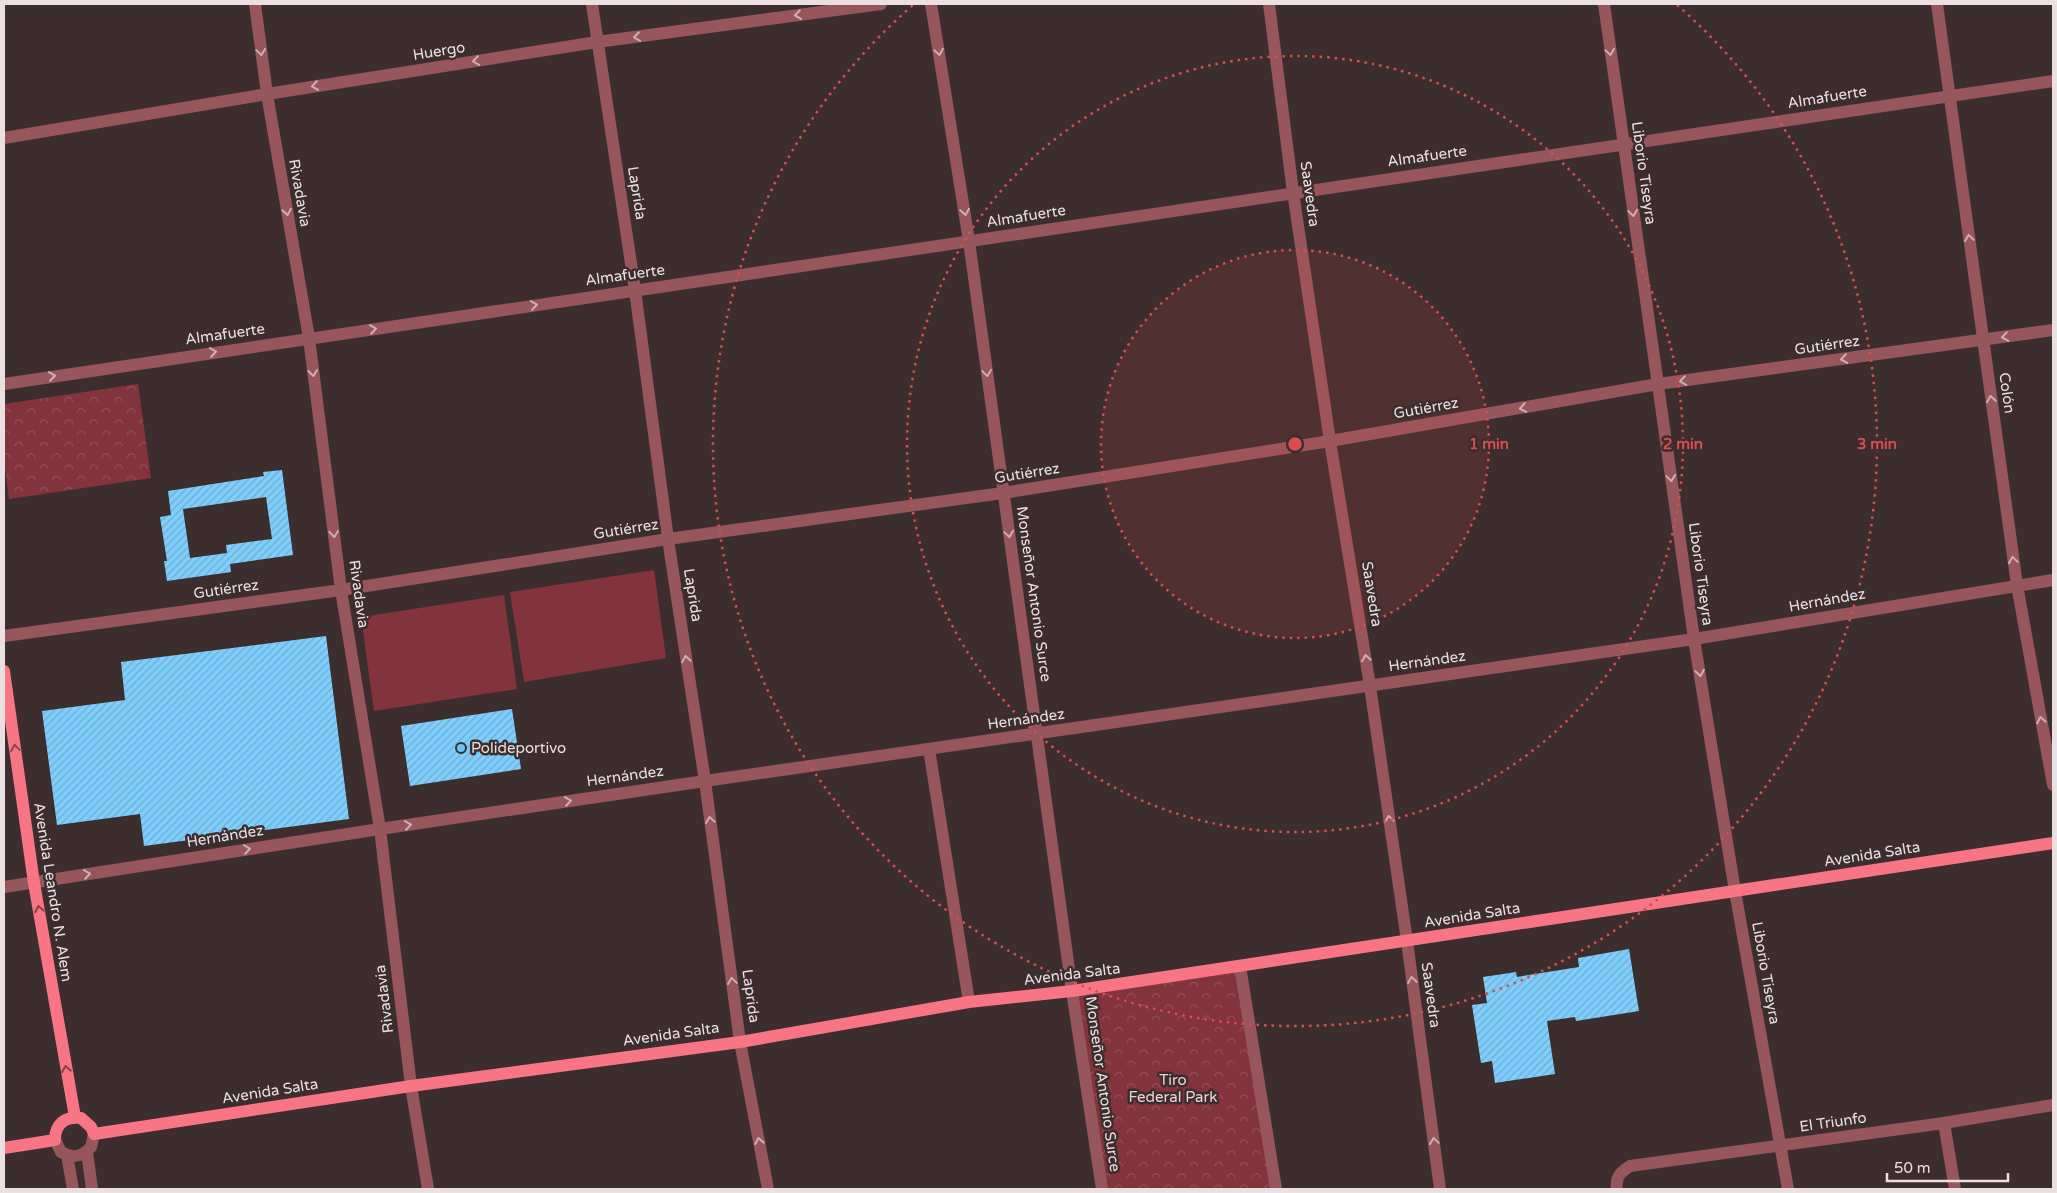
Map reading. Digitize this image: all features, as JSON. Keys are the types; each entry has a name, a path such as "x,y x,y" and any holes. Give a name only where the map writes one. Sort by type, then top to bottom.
{"main road":[{"name":"Avenida Leandro N. Alem","path":"4,671 34,883 75,1117"},
{"name":"Avenida Salta","path":"94,1134 411,1086 740,1042 969,1002 1072,991 2053,843"},
{"path":"4,1148 55,1140 57,1127 68,1118 75,1117 87,1122 94,1134"}],"street":[{"name":"Rivadavia","path":"255,4 267,94 309,338 341,590 380,829 411,1086 428,1189"},
{"name":"Laprida","path":"592,4 635,290 668,539 705,781 740,1042 768,1189"},
{"name":"Huergo","path":"4,138 598,42 881,4"},
{"name":"Monseñor Antonio Surce","path":"931,4 969,241 1072,991 1102,1189"},
{"name":"Saavedra","path":"1269,4 1293,192 1330,441 1370,686 1440,1189"},
{"name":"Liborio Tiseyra","path":"1604,4 1694,639 1735,891 1788,1189"},
{"name":"Colón","path":"1937,4 2016,585 2053,785"},
{"name":"Almafuerte","path":"4,384 2053,81"},
{"name":"Gutiérrez","path":"4,636 341,590 668,539 1003,493 1330,441 1658,384 2053,330"},
{"name":"Hernández","path":"4,887 705,781 1694,639 2053,580"},
{"path":"928,749 969,1002"},
{"path":"1240,966 1276,1189"},
{"name":"El Triunfo","path":"1617,1189 1616,1184 1619,1173 1630,1166 1944,1123 2053,1105"},
{"path":"1944,1123 1955,1189"},
{"path":"55,1140 61,1152 74,1157 87,1152 91,1147 94,1134"},
{"path":"87,1152 92,1189"},
{"path":"67,1155 73,1189"}],"green space":[{"path":"138,384 151,478 9,499 4,460 4,404"},
{"path":"654,570 666,658 524,682 510,592"},
{"path":"504,595 517,689 374,711 361,617"},
{"name":"Tiro Federal Park","path":"1240,966 1276,1189 1102,1189 1072,991"}],"building":[{"path":"282,470 293,555 230,564 231,572 167,581 164,561 167,561 160,517 171,515 168,491 264,476 263,472","holes":["266,497 272,539 226,545 227,553 190,558 183,509"]},
{"path":"326,636 349,819 144,846 140,814 57,825 42,711 125,700 121,662"},
{"name":"Polideportivo","path":"512,709 521,769 410,786 401,726"},
{"path":"1629,949 1639,1011 1576,1021 1575,1017 1547,1021 1555,1074 1495,1083 1492,1061 1481,1063 1472,1005 1487,1003 1483,977 1516,972 1517,977 1579,967 1578,958"}],"place":[{"name":"Polideportivo","path":"461,748"}]}
